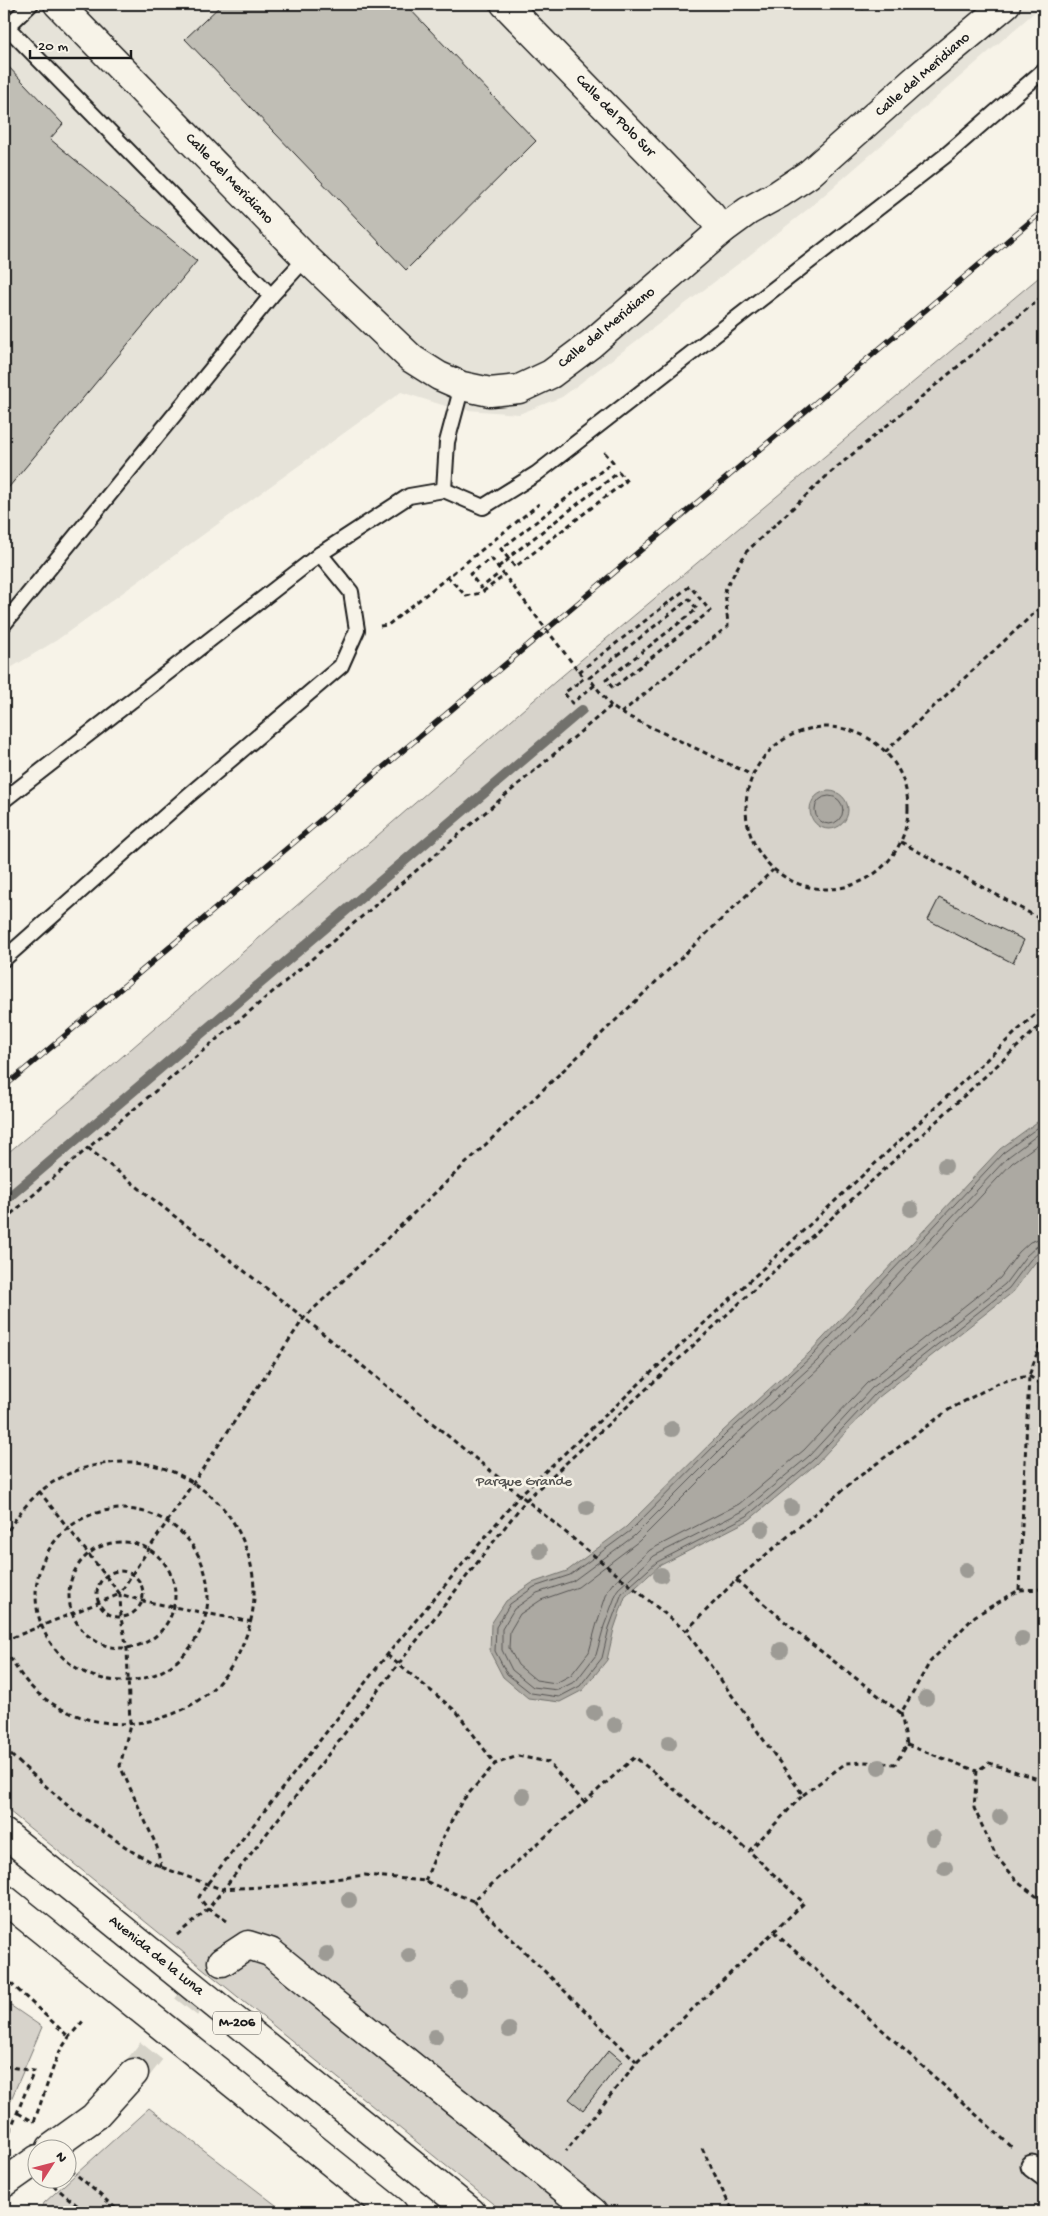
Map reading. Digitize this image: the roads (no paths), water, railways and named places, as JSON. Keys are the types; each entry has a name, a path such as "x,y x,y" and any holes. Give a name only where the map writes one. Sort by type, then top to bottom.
{"street":[{"name":"Calle del Meridiano","path":"58,4 306,258 412,359 439,376 462,386 490,392 519,389 550,374 591,344 722,230 748,211 779,194 809,174 915,80 1006,4"},
{"name":"Calle del Polo Sur","path":"505,4 710,214 722,230"},
{"name":"Avenida de la Luna","path":"4,1833 471,2212"},
{"path":"4,1899 393,2212"},
{"path":"222,1962 248,1945 270,1952 593,2212"},
{"path":"70,2138 94,2117 134,2073"},
{"path":"4,2183 28,2170"}],"lane":[{"path":"31,4 6,26 271,296"},
{"path":"4,800 320,554 409,496 444,490 484,507 536,474 945,156 1044,70"},
{"path":"4,624 271,296 306,258"},
{"path":"444,490 446,442 462,386"},
{"path":"4,959 189,795 341,666 357,630 351,592 320,554"}],"water":[{"path":"829,791 842,797 848,810 842,823 829,829 816,823 810,810 816,797"},
{"path":"1044,1117 1044,1254 1013,1292 879,1397 816,1464 749,1520 659,1566 625,1597 614,1629 607,1660 583,1690 560,1702 528,1698 503,1677 490,1652 491,1624 506,1601 532,1583 567,1571 626,1527 723,1431 809,1353 1000,1149"}],"waterway":[{"path":"4,1201 582,710"}],"tunnel":[{"path":"134,2073 222,1962"}],"railway":[{"path":"4,1087 1044,210"}],"park label":[{"name":"Parque Grande","path":"524,1482"}]}
